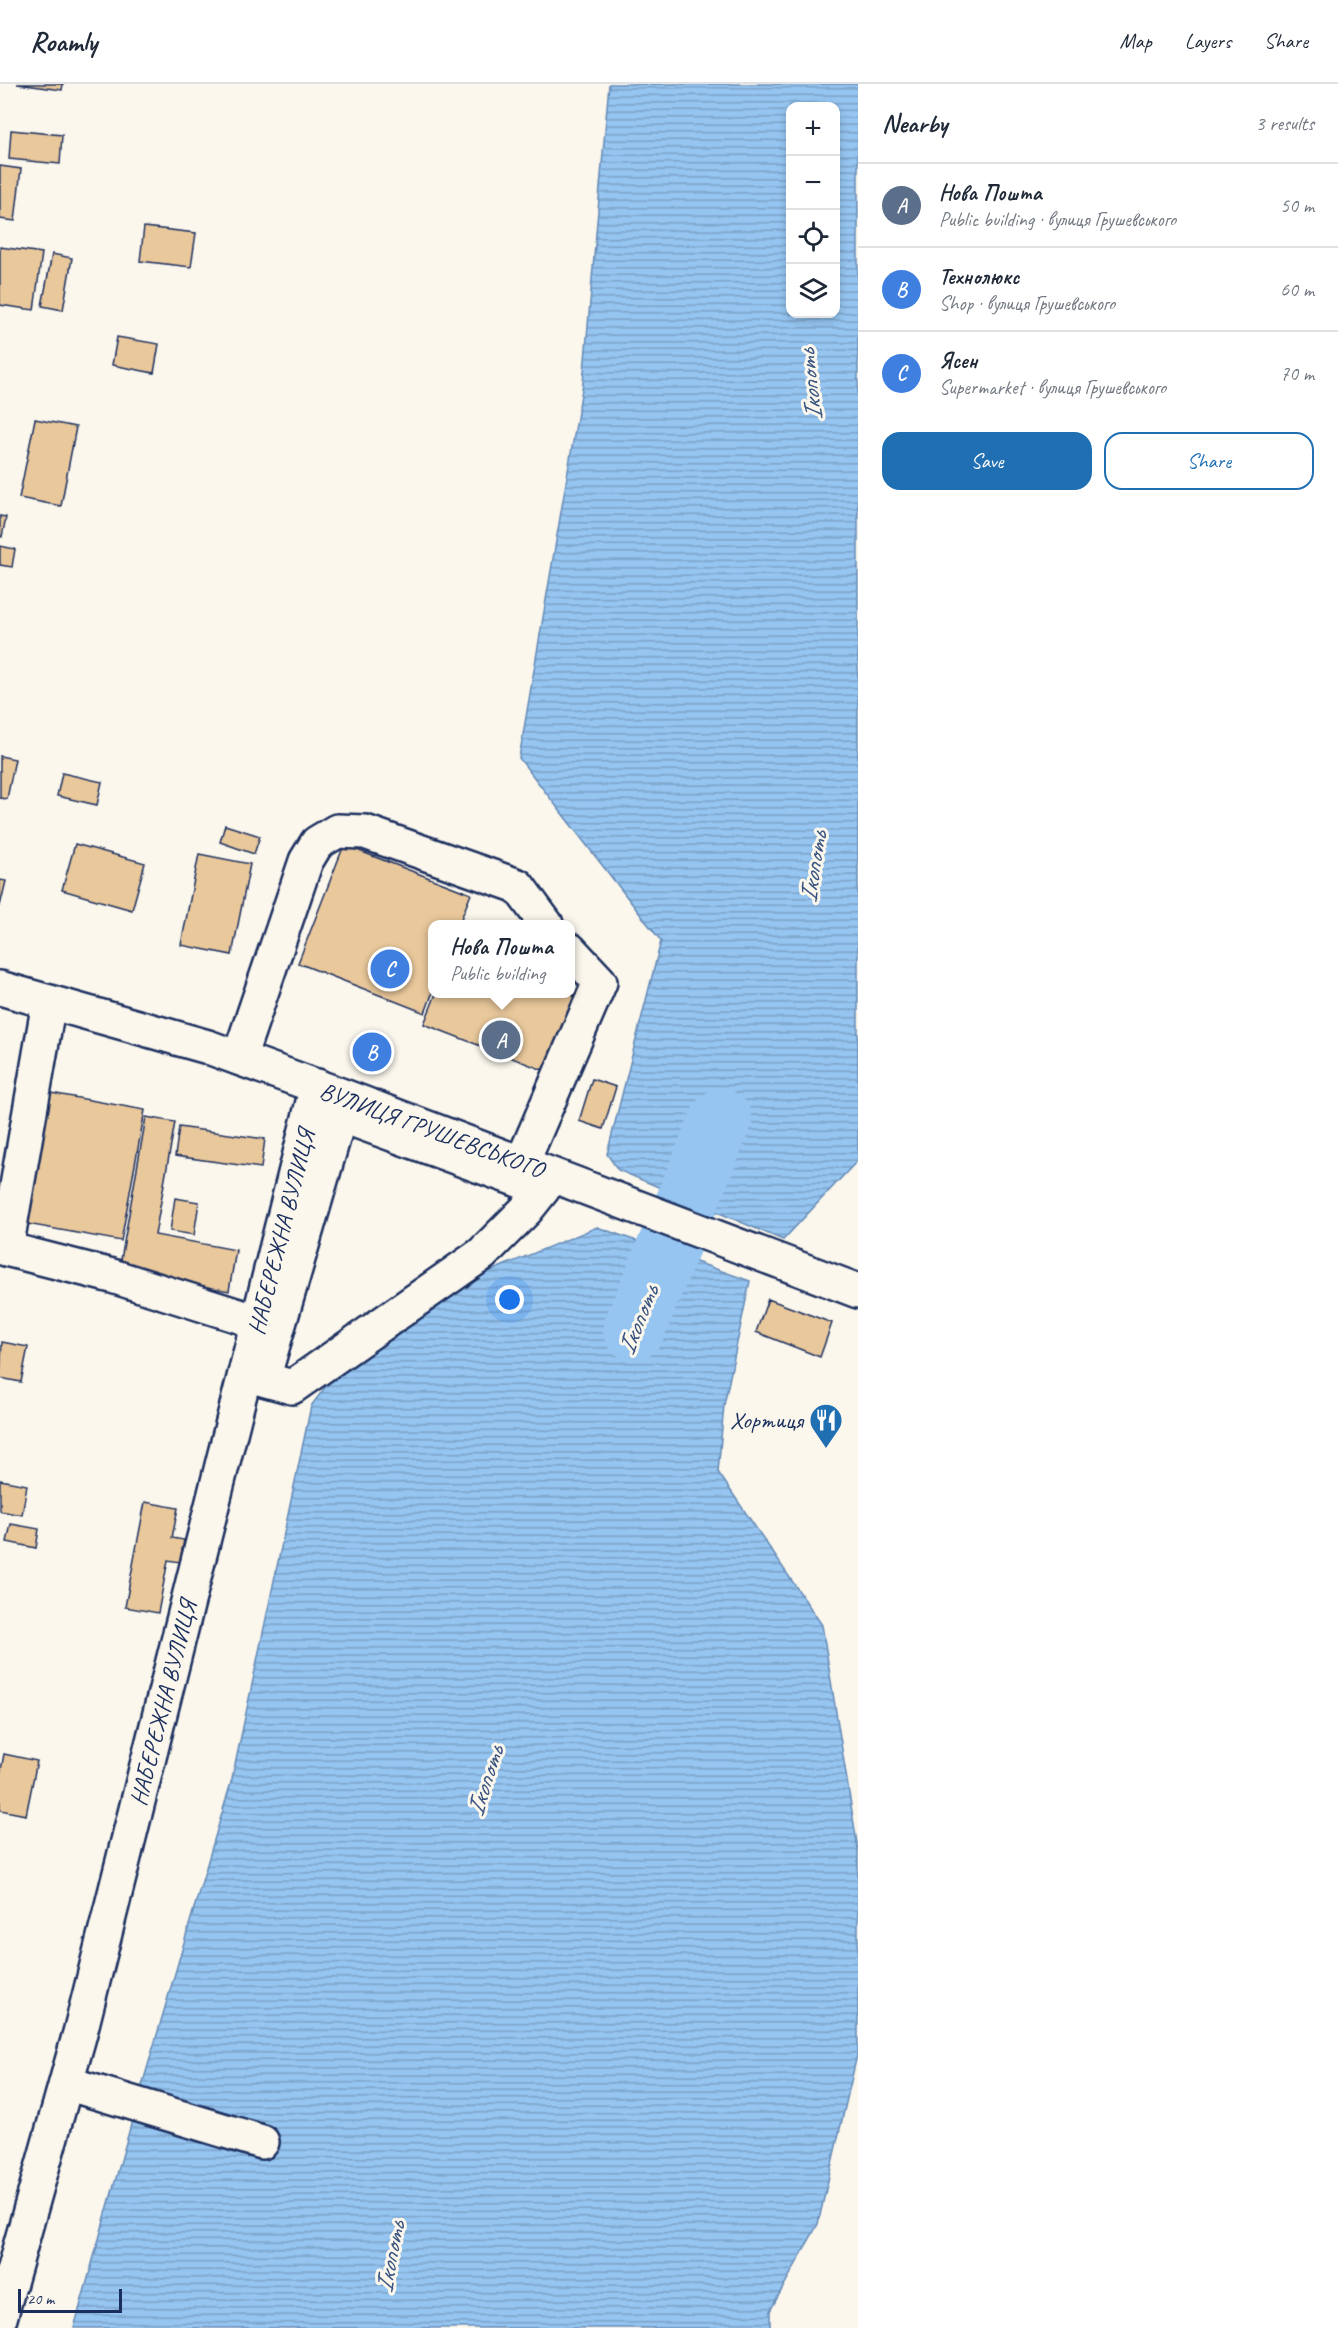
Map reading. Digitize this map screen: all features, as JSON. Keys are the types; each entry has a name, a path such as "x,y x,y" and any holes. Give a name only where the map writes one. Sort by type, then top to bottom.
{"street":[{"path":"239,1058 306,861 317,843 337,831 365,832 519,886 543,920"},
{"path":"535,1168 600,982 575,955"},
{"name":"ВУЛИЦЯ ГРУШЕВСЬКОГО","path":"0,988 208,1047 858,1291"},
{"path":"48,1002 6,1249 112,1276 258,1322"},
{"name":"НАБЕРЕЖНА ВУЛИЦЯ","path":"0,2318 86,2010 317,1086"},
{"path":"340,1116 543,1189 527,1209 482,1254 291,1387 263,1379 340,1116"},
{"path":"66,2083 261,2142"}],"water":[{"path":"609,84 858,84 858,1160 783,1240 618,1170 607,1154 661,941 519,758 583,383"},
{"path":"597,1227 750,1281 724,1405 718,1472 822,1625 858,1849 858,2051 818,2224 770,2311 770,2328 74,2328 232,1779 311,1406 329,1382 486,1273"}],"building":[{"path":"17,84 63,84 62,90"},
{"path":"11,130 62,135 60,164 9,159"},
{"path":"0,166 21,169 15,221 0,219"},
{"path":"144,227 196,233 191,267 140,261"},
{"path":"0,247 42,253 34,310 0,305"},
{"path":"52,254 72,258 63,310 42,306"},
{"path":"117,337 159,344 154,373 112,365"},
{"path":"35,419 76,427 61,506 19,498"},
{"path":"0,516 6,517 2,537 0,536"},
{"path":"0,546 15,549 12,567 0,565"},
{"path":"0,756 15,759 7,799 0,798"},
{"path":"62,773 102,782 97,805 57,796"},
{"path":"225,825 260,836 254,854 220,842"},
{"path":"75,844 145,863 132,910 62,890"},
{"path":"344,845 471,894 461,920 428,920 428,998 431,998 425,1013 298,963"},
{"path":"199,854 250,864 232,955 181,945"},
{"path":"0,880 6,881 0,906"},
{"path":"575,996 585,999 556,1075 424,1024 434,998 575,998"},
{"path":"592,1079 616,1087 603,1129 579,1121"},
{"path":"51,1093 145,1110 121,1241 27,1224"},
{"path":"146,1117 175,1122 155,1235 236,1250 229,1291 119,1271"},
{"path":"179,1127 265,1139 261,1168 175,1156"},
{"path":"175,1198 199,1202 194,1235 170,1231"},
{"name":"Хортиця","path":"768,1299 832,1323 820,1357 756,1332"},
{"path":"2,1342 28,1347 21,1382 0,1378"},
{"path":"0,1480 27,1485 22,1515 0,1511"},
{"path":"145,1502 178,1508 172,1538 184,1540 180,1562 168,1560 158,1613 125,1607"},
{"path":"11,1524 39,1529 36,1548 7,1542"},
{"path":"4,1754 37,1761 26,1815 0,1810 0,1775"}],"waterway":[{"name":"Ікопоть","path":"634,1329 721,1120"}],"place":[{"name":"Ясен","path":"390,969"},
{"name":"Нова Пошта","path":"501,1040"},
{"name":"Технолюкс","path":"372,1052"},
{"name":"Хортиця","path":"826,1449"}]}
